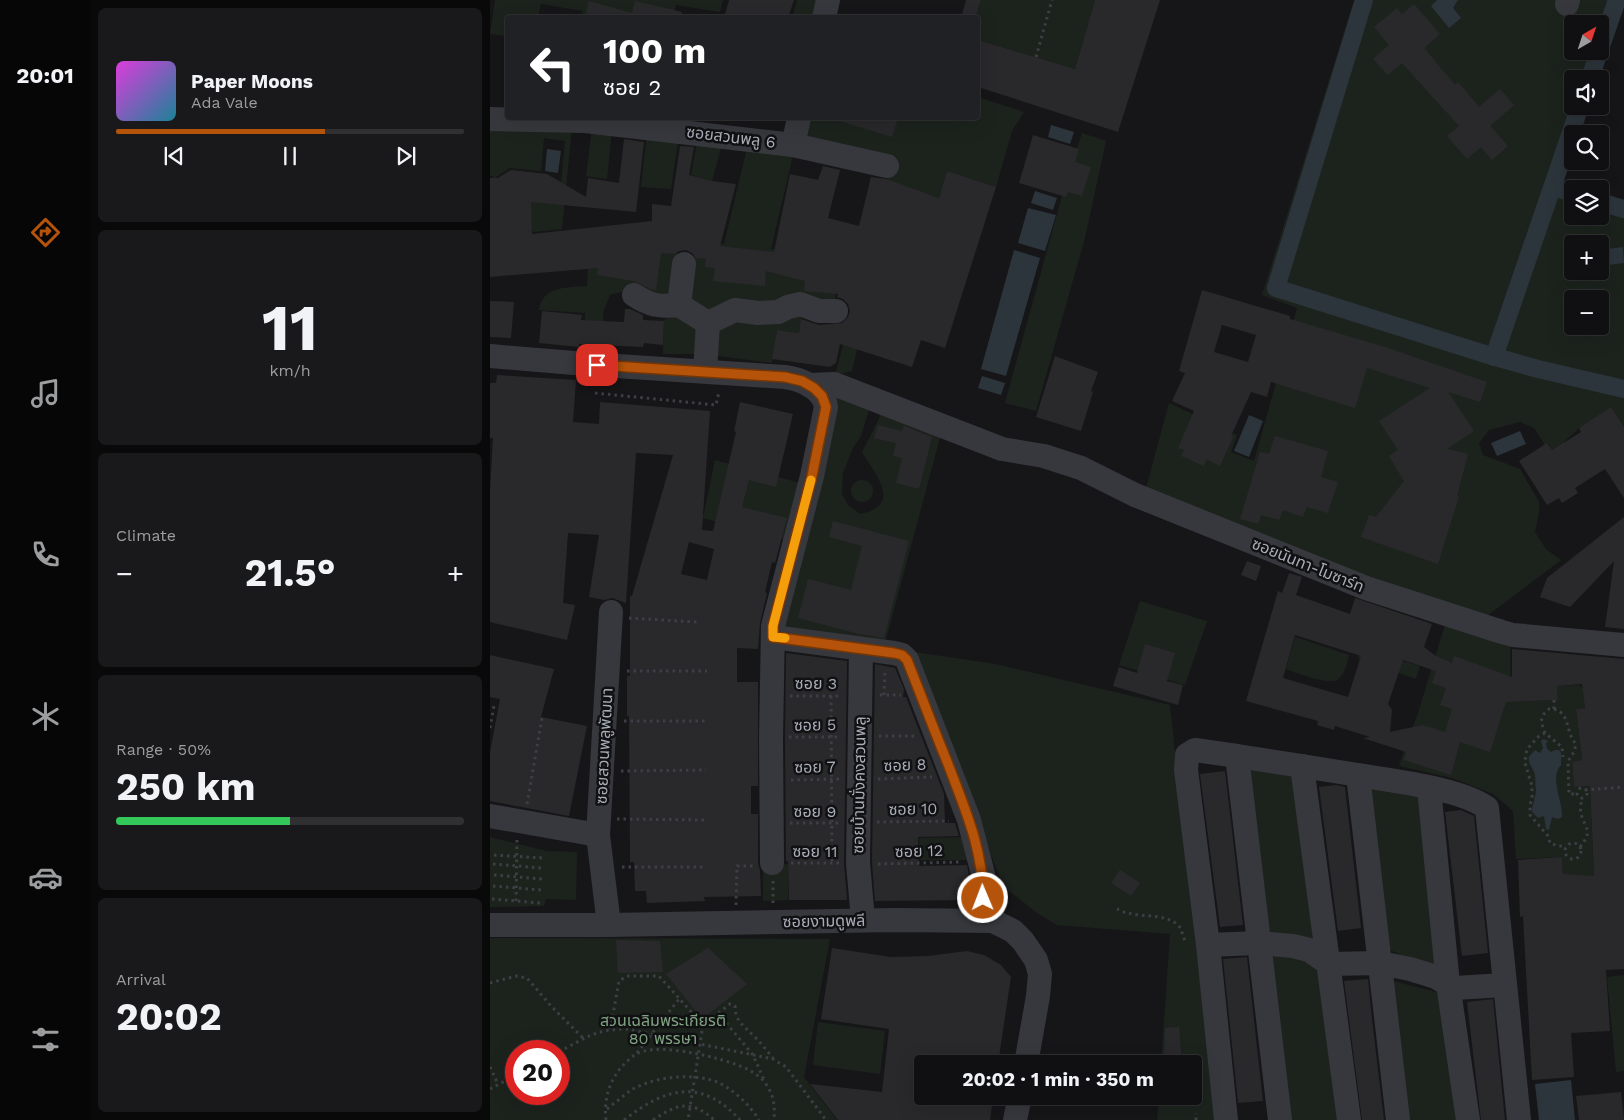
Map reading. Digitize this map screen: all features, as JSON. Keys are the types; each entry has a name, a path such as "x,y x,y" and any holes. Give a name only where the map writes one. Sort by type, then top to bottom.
{"street":[{"path":"825,15 828,0"},
{"name":"ซอยสวนพลู 6","path":"490,119 505,119"},
{"name":"ซอยสวนพลู 6","path":"538,120 585,121 793,145 887,166"},
{"name":"ซอยสวนพลู 6","path":"793,145 799,120"},
{"path":"679,305 684,264"},
{"path":"634,295 644,302 659,307 679,305 708,323"},
{"path":"708,323 735,310 758,313 778,312 800,304 819,311 836,311"},
{"path":"708,323 714,371"},
{"path":"490,356 792,378 809,385 822,396 826,407 812,476 773,631 772,823 765,864"},
{"name":"ซอยนันทา-โมซาร์ท","path":"809,385 834,384 1002,449 1044,456 1080,468 1142,498 1366,588 1506,633 1624,646"},
{"name":"ซอยสวนพลูพัฒนา","path":"610,925 602,867 599,826 611,614"},
{"path":"773,631 861,649 894,653 902,655 907,660 969,820 983,874 984,920"},
{"name":"ซอยบ้านมั่งคงสวนพลู","path":"861,649 858,863 863,920"},
{"path":"1226,1120 1208,946 1186,770 1187,755 1195,750 1429,788 1476,800 1486,808 1520,1120"},
{"path":"1237,756 1280,1120"},
{"path":"1302,766 1349,1120"},
{"path":"1358,775 1398,1120"},
{"path":"1429,788 1448,984 1468,1120"},
{"path":"490,816 521,822 599,826"},
{"name":"ซอยงามดูพลี","path":"490,925 610,925 863,920 993,921 1013,931 1023,941 1036,960 1040,974 1028,1055"},
{"path":"1208,946 1259,943 1293,946 1308,950 1329,964 1380,963 1436,977 1454,988 1505,985"},
{"path":"1015,1120 1018,1105"}],"path":[{"path":"1036,57 1052,0"},
{"path":"595,392 716,405 714,371"},
{"path":"611,614 698,622"},
{"path":"608,665 707,671"},
{"name":"ซอย 3","path":"772,695 920,696"},
{"path":"831,696 833,779 832,863"},
{"path":"1554,700 1554,709"},
{"path":"490,728 494,706"},
{"path":"1563,757 1562,747 1545,733 1541,721 1549,709 1561,711 1566,716 1569,734 1576,744 1574,752 1568,761 1569,794 1577,794 1582,798"},
{"path":"516,901 516,856 542,718"},
{"path":"605,721 706,721"},
{"path":"1545,733 1533,742 1526,754 1525,763 1532,786 1530,815 1548,836 1550,843 1558,846 1566,846 1573,843 1580,847"},
{"name":"ซอย 5","path":"771,738 937,736"},
{"path":"602,772 706,770"},
{"name":"ซอย 8","path":"858,779 952,776"},
{"name":"ซอย 7","path":"771,780 858,779"},
{"path":"1577,794 1580,789 1624,788"},
{"path":"1566,846 1567,856 1574,859 1580,854 1580,847 1587,838 1586,824 1580,807 1582,798 1586,795 1585,790"},
{"path":"599,826 706,820"},
{"name":"ซอย 10","path":"858,823 969,820"},
{"name":"ซอย 9","path":"772,823 858,823"},
{"path":"1586,824 1592,825"},
{"path":"494,855 542,858"},
{"name":"ซอย 12","path":"858,863 875,865 981,861"},
{"name":"ซอย 11","path":"736,907 737,866 858,863"},
{"path":"493,864 541,868"},
{"path":"765,864 773,908"},
{"path":"602,867 706,866"},
{"path":"494,876 542,879"},
{"path":"493,886 541,890"},
{"path":"492,899 540,903"},
{"path":"1117,909 1176,923 1184,940 1191,946 1208,946"},
{"path":"490,983 516,976 527,978 545,1000 583,1038"},
{"path":"609,1029 619,981 626,976 660,976 703,1025"},
{"path":"606,1120 607,1093 613,1078 624,1064 637,1054 679,999"},
{"path":"688,1120 703,1025 730,1004 735,1006 735,1016 743,1027 754,1036 773,1059 786,1068 826,1120"},
{"path":"718,1013 753,1055 775,1103 774,1120"},
{"path":"570,1046 593,1033 609,1029 627,1029 773,1059"},
{"path":"637,1054 661,1049 699,1054 732,1062 749,1071 765,1083"},
{"path":"490,1067 498,1084"},
{"path":"606,1109 632,1090 655,1081 695,1078 714,1081 727,1087 742,1100 759,1120"},
{"path":"490,1089 505,1080"},
{"path":"624,1120 656,1099 674,1092 705,1094 722,1103 740,1120"},
{"path":"653,1120 671,1108 690,1106 705,1111 714,1120"},
{"path":"1196,1113 1196,1120"}],"green space":[{"path":"495,0 723,0 720,12 676,5 674,15 582,15 583,11 541,4 538,15 505,15 505,36 490,34"},
{"path":"797,0 819,0 815,15 793,15"},
{"path":"981,0 1095,0 1075,69 980,41 980,15 976,15"},
{"path":"1354,0 1623,0 1609,40 1609,15 1564,15 1564,60 1602,60 1598,70 1564,70 1564,115 1583,115 1579,125 1564,125 1564,170 1560,182 1564,183 1564,225 1609,225 1609,197 1624,201 1624,427 1611,408 1579,428 1562,444 1552,450 1548,443 1545,445 1534,428 1520,422 1489,430 1479,443 1483,455 1520,469 1539,502 1535,532 1546,549 1561,560 1487,616 1434,601 1145,492 1169,403 1237,435 1231,452 1254,461 1297,308 1262,295"},
{"path":"980,98 1024,112 1012,131 996,187 947,171 939,198 907,187 857,349 852,371 835,375 892,161 807,140 807,120 980,120"},
{"path":"490,126 572,127 562,229 533,232 519,201 561,182 565,141 544,138 541,171 510,168 493,179 493,176 490,176"},
{"path":"592,128 612,130 607,179 586,176"},
{"path":"647,133 679,135 671,189 641,187"},
{"path":"1082,133 1106,141 1085,238 1036,411 1005,403 1062,196"},
{"path":"698,137 723,140 712,181 691,175"},
{"path":"748,144 794,151 771,249 831,260 836,288 835,302 709,317 685,295 698,241 724,244"},
{"path":"590,230 677,239 676,273 670,297 624,291 610,295 603,312 603,351 583,350 585,313 539,310 545,296 557,289 587,286"},
{"path":"670,314 702,322 703,354 663,354 664,321"},
{"path":"802,316 799,333 777,330 772,363 710,355 720,321"},
{"path":"835,392 870,406 861,436 853,448 843,473 842,494 848,505 860,514 873,510 880,504 883,496 879,479 862,452 879,419 881,410 941,434 884,647 780,627"},
{"path":"715,460 804,484 789,541 703,518"},
{"path":"862,480 870,483 873,491 870,499 862,502 854,499 851,491 854,483"},
{"path":"1140,601 1207,621 1185,685 1119,665"},
{"path":"1446,621 1510,641 1511,702 1558,700 1557,686 1580,685 1583,689 1585,709 1576,710 1582,760 1572,762 1574,787 1590,786 1594,882 1572,882 1571,875 1563,874 1562,857 1516,859 1513,811 1493,794 1452,778 1399,766 1419,710"},
{"path":"1295,637 1349,655 1340,678 1326,681 1286,669"},
{"path":"1360,650 1420,666 1416,679 1358,659"},
{"path":"907,651 996,664 1170,705 1192,910 1226,1120 1157,1120 1158,1105 1202,1105 1202,1055 1162,1055 1170,934 1057,925 1037,913 1004,887"},
{"path":"1247,768 1293,768 1316,935 1309,940 1270,935"},
{"path":"1368,787 1419,795 1436,972 1390,950"},
{"path":"490,837 547,851 577,852 576,900 546,899 544,906 490,907"},
{"path":"969,837 975,860 920,860 919,838"},
{"path":"788,864 788,900 763,901 763,865"},
{"name":"สวนเฉลิมพระเกียรติ 80 พรรษา","path":"490,938 830,939 804,1077 837,1120 490,1120"},
{"path":"1278,954 1316,961 1341,1120 1287,1120 1269,959"},
{"path":"1624,975 1624,1071 1616,1072 1607,977"},
{"path":"1393,981 1440,993 1457,1120 1409,1120"},
{"path":"818,1022 885,1031 880,1074 813,1065"}],"shaded area":[{"path":"1437,0 1458,0 1453,8 1461,18 1449,28 1431,6"},
{"path":"1051,125 1074,132 1070,144 1048,137"},
{"path":"547,149 561,151 558,173 545,171"},
{"path":"1035,191 1057,198 1053,210 1031,203"},
{"path":"1028,208 1056,215 1045,251 1018,243"},
{"path":"1623,247 1624,263 1609,265 1609,249"},
{"path":"1014,250 1040,258 1006,376 981,369"},
{"path":"982,376 1005,383 1001,395 978,388"},
{"path":"1249,415 1263,421 1249,457 1234,451"},
{"path":"1520,431 1526,444 1497,456 1491,443"},
{"path":"1543,739 1548,741 1546,743 1547,749 1551,752 1559,750 1561,753 1561,765 1556,776 1556,783 1562,817 1558,819 1552,817 1549,830 1546,829 1544,816 1538,818 1532,812 1536,789 1535,774 1529,757 1535,750 1540,753 1543,748 1541,741"},
{"path":"1571,1080 1575,1120 1539,1120 1535,1084"}],"building":[{"path":"729,0 794,0 789,15 725,15"},
{"path":"966,0 981,0 976,15 962,15"},
{"path":"1095,0 1160,0 1118,132 980,88 980,41 1075,69"},
{"path":"589,1 632,13 635,1 682,12 682,15 586,15"},
{"path":"1414,4 1440,34 1424,48 1455,85 1458,82 1479,107 1500,89 1514,105 1490,126 1508,146 1492,160 1481,147 1467,159 1447,136 1459,126 1402,63 1388,75 1373,59 1389,45 1374,27 1397,8 1402,14"},
{"path":"840,120 897,120 892,137"},
{"path":"1033,135 1079,149 1075,162 1091,167 1082,196 1068,192 1066,197 1019,183"},
{"path":"624,139 644,142 636,212 531,202 532,234 652,221 652,204 671,206 680,146 694,147 689,175 712,181 736,184 720,246 774,252 790,174 818,180 823,166 840,170 828,218 859,226 871,177 886,179 939,198 947,171 996,187 945,348 921,340 912,367 840,344 836,363 830,367 772,359 777,330 799,333 801,319 819,325 842,323 848,317 850,311 848,304 843,299 837,297 838,294 804,291 805,281 766,271 765,286 713,281 715,268 705,267 706,259 696,258 686,250 675,254 661,253 656,290 634,281 597,275 598,268 490,277 490,178 498,178 511,170 547,174 586,197 588,178 619,183"},
{"path":"1202,290 1290,316 1290,319 1385,347 1487,382 1480,402 1448,392 1474,431 1447,449 1468,454 1457,496 1459,496 1438,564 1361,537 1369,515 1376,517 1404,481 1389,456 1398,450 1379,421 1430,388 1367,368 1355,408 1271,382 1267,397 1251,392 1220,466 1206,459 1204,466 1181,456 1184,450 1178,448 1194,411 1172,401 1185,373 1179,371","holes":["1222,325 1256,335 1248,362 1214,352"]},
{"path":"490,301 514,302 511,338 490,337"},
{"path":"625,309 630,309 643,315 643,320 664,321 663,345 644,343 643,347 579,344 579,347 539,343 542,311 582,315 581,320 624,322"},
{"path":"1055,356 1098,372 1081,431 1036,417"},
{"path":"497,375 576,380 573,422 599,424 600,402 710,411 702,530 713,531 736,432 734,431 740,402 793,414 776,487 749,480 742,507 787,518 775,563 772,562 765,592 767,593 760,623 758,649 737,648 737,682 758,682 758,786 751,786 751,814 758,814 758,863 761,896 704,897 705,901 647,903 646,891 635,891 634,862 630,862 629,716 627,716 627,676 630,676 630,596 632,596 673,455 636,453 626,603 612,598 605,600 589,597 599,535 568,533 563,603 575,605 567,640 490,622 490,490 493,438 490,438 490,383 496,383","holes":["689,542 714,549 707,580 681,574"]},
{"path":"1611,407 1624,427 1624,498 1605,469 1575,488 1578,493 1562,503 1559,498 1547,505 1519,461 1547,443 1552,450 1581,432 1579,428"},
{"path":"878,425 902,431 904,426 932,437 919,489 896,483 902,458 893,456 896,443 874,438"},
{"path":"1275,436 1328,451 1321,477 1338,482 1328,513 1307,507 1303,517 1283,510 1279,520 1261,515 1258,524 1240,519 1260,452 1269,454"},
{"path":"1624,517 1624,629 1605,627 1614,561 1570,607 1540,597 1547,578"},
{"path":"833,521 909,541 884,638 859,634 798,618 808,579 851,590 862,546 829,537"},
{"path":"1247,561 1261,566 1256,581 1241,575"},
{"path":"1289,573 1302,577 1296,595 1350,614 1355,598 1432,624 1424,647 1436,656 1452,663 1454,656 1512,677 1512,649 1624,659 1624,969 1606,970 1610,1031 1571,1033 1574,1077 1532,1080 1523,916 1520,917 1518,860 1562,857 1563,874 1594,876 1590,786 1574,787 1572,762 1582,760 1576,709 1585,709 1582,684 1557,686 1558,700 1506,702 1490,752 1460,742 1451,775 1404,760 1406,752 1363,738 1370,737 1335,726 1334,730 1317,725 1318,721 1246,701 1278,591 1282,593","holes":["1295,635 1361,656 1348,697 1283,678","1403,660 1436,671 1432,683 1446,688 1440,705 1452,709 1445,732 1422,725 1390,732 1392,710 1388,704"]},
{"path":"1145,644 1175,653 1167,681 1183,685 1178,705 1113,686 1119,667 1137,673"},
{"path":"786,653 847,661 844,863 847,900 789,900 788,861 786,861"},
{"path":"490,655 554,669 541,717 587,726 569,816 490,801 490,752 500,699 490,697"},
{"path":"875,664 895,668 904,689 903,697 906,697 944,794 945,823 955,823 959,836 918,837 919,866 967,865 970,900 875,901 872,862"},
{"path":"1225,771 1243,925 1220,927 1200,774"},
{"path":"1336,785 1345,787 1361,928 1338,931 1319,787"},
{"path":"1461,810 1474,816 1488,953 1462,956 1445,812"},
{"path":"1120,870 1140,883 1131,896 1111,883"},
{"path":"616,940 660,941 663,972 618,973"},
{"path":"708,948 747,984 702,1019 666,974"},
{"path":"832,948 891,957 928,956 967,951 984,955 1001,965 1011,977 999,1055 914,1055 914,1105 992,1105 990,1120 838,1120 810,1084 882,1092 889,1029 821,1019"},
{"path":"1247,957 1263,1101 1238,1103 1223,959"},
{"path":"1368,979 1384,1120 1362,1120 1344,981"},
{"path":"1493,999 1505,1120 1481,1120 1467,1002"},
{"path":"1179,1027 1181,1055 1164,1055 1165,1028"},
{"path":"1621,1092 1624,1120 1579,1120 1576,1096"}],"waterway":[{"path":"1364,0 1276,288 1485,354 1538,369 1624,389"},
{"path":"1609,23 1617,0"},
{"path":"1593,70 1596,60"},
{"path":"1494,357 1577,115"},
{"path":"1553,187 1564,190"},
{"path":"1609,205 1624,209"}],"slow traffic":[{"path":"785,638 773,637 773,626 811,480"}],"route":[{"path":"597,365 792,378 814,388 826,401 812,476 773,626 773,637 894,653 902,655 907,660 969,820 981,861 983,898"}]}
